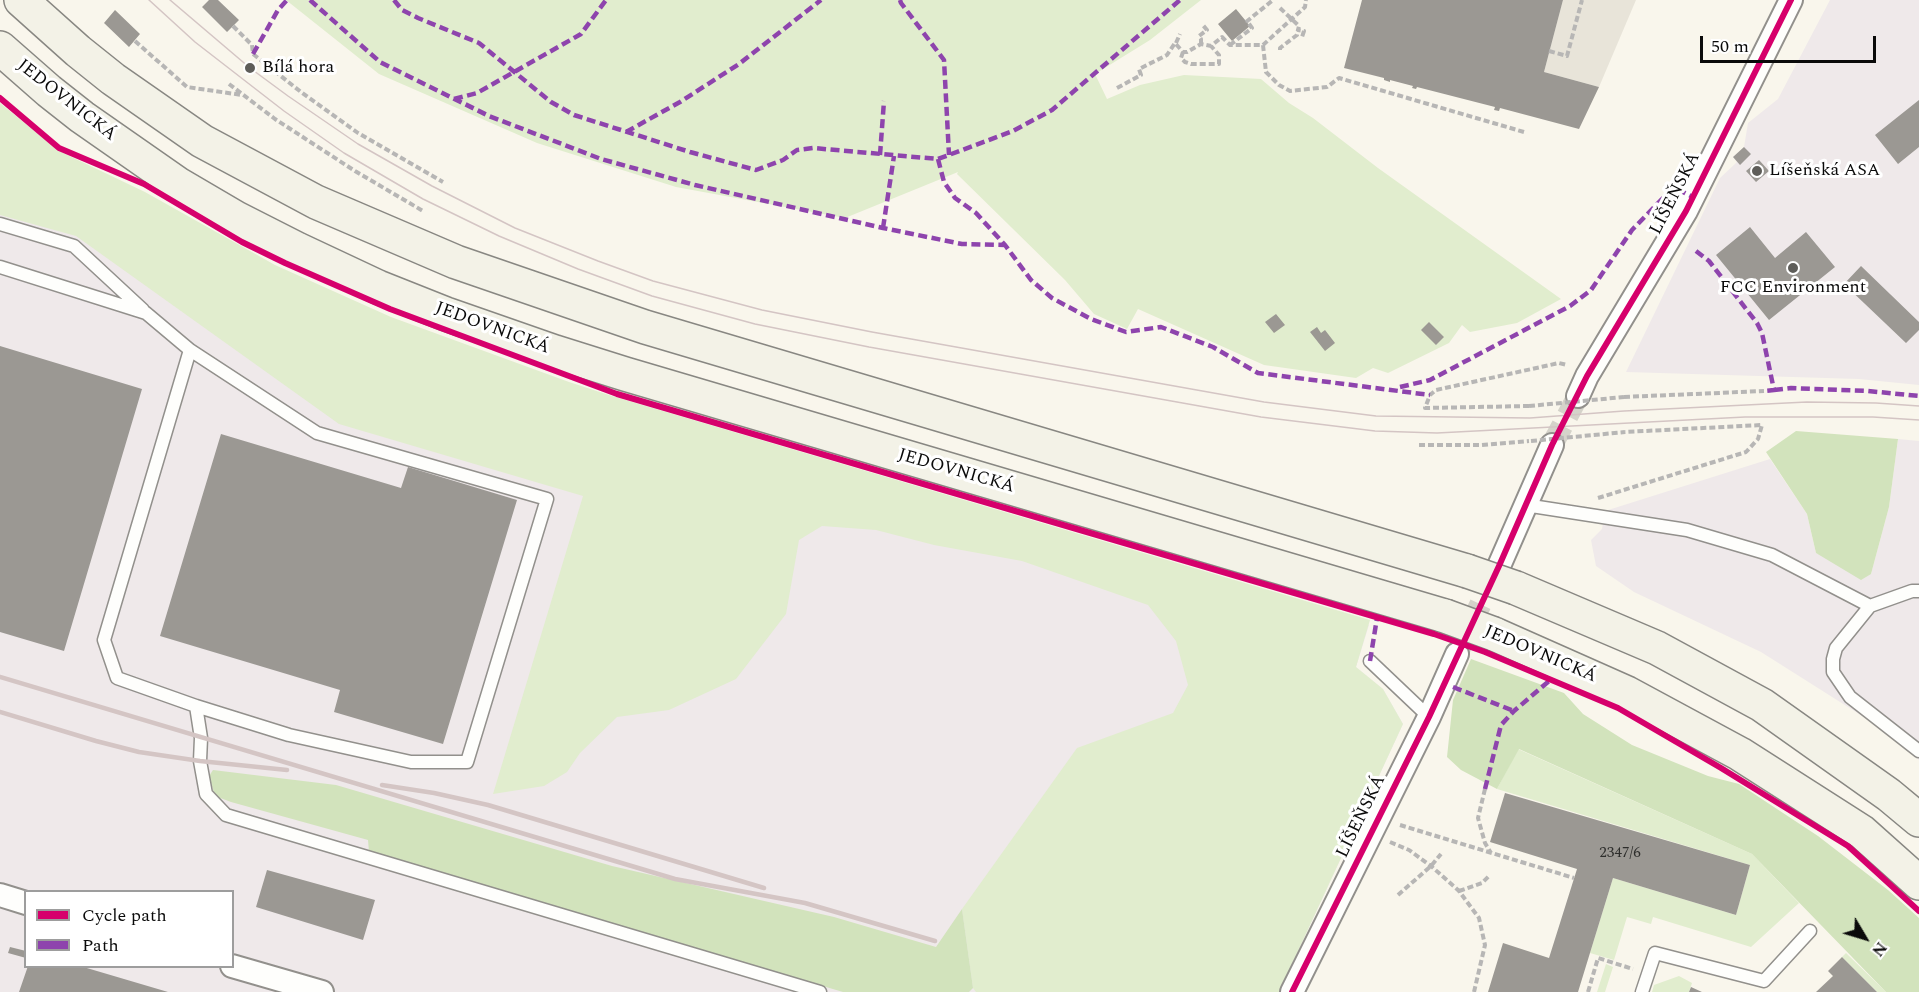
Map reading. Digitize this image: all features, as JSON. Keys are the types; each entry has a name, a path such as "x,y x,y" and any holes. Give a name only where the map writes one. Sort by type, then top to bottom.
{"main road":[{"path":"21,0 113,79 202,141 316,202 456,262 645,327 1494,575 1657,648 1762,705 1889,795 1919,820"},
{"name":"JEDOVNICKÁ","path":"0,48 82,117 178,184 236,218 378,287 446,314 555,352 1445,616 1494,634 1627,693 1740,754 1862,832 1919,883"}],"street":[{"name":"LÍŠEŇSKÁ","path":"1578,396 1587,376 1686,211 1791,0"},
{"path":"1494,575 1525,506 1541,443"},
{"name":"LÍŠEŇSKÁ","path":"1297,990 1429,717 1457,654"},
{"path":"0,895 24,902"},
{"path":"234,967 322,992"}],"lane":[{"path":"0,224 74,246 146,313 190,350 316,433 548,500 467,762 411,762 289,735 117,678 104,640 190,350"},
{"path":"0,267 146,313"},
{"path":"1525,506 1687,530 1772,555 1870,606"},
{"path":"1919,591 1912,591 1870,606 1836,648 1833,659 1833,672 1850,697 1919,751"},
{"path":"1370,661 1429,717"},
{"path":"196,706 201,738 200,762 206,794 226,815 819,992"},
{"path":"1642,992 1655,953 1764,981 1810,931"}],"path":[{"path":"1230,45 1252,28 1246,21 1273,0"},
{"path":"1230,45 1263,45 1305,7 1306,0"},
{"path":"1549,51 1567,56 1582,0"},
{"path":"1280,8 1299,26 1297,35 1280,50"},
{"path":"1201,44 1199,36 1207,30 1202,24"},
{"path":"233,26 252,45 253,54 301,92 358,133 443,182"},
{"path":"1298,30 1304,31 1302,37"},
{"path":"1117,88 1142,75 1139,69 1167,55 1180,34"},
{"path":"1211,46 1225,37 1230,45"},
{"path":"135,41 187,87 243,95"},
{"path":"1176,43 1183,52"},
{"path":"1201,44 1211,46 1219,55 1219,64 1191,64 1181,58 1183,52 1201,44"},
{"path":"1263,45 1266,72 1279,85 1290,91 1327,87 1340,78 1524,132"},
{"path":"229,84 275,119 355,171 423,211"},
{"path":"1587,376 1572,366 1558,363 1437,390 1426,400 1425,408 1529,406 1624,398 1764,391"},
{"path":"1419,445 1541,443 1625,432 1762,425 1758,438 1746,452 1592,500 1582,500 1578,513"},
{"path":"1485,789 1478,818 1485,843 1491,853"},
{"path":"1396,824 1574,878"},
{"path":"1387,841 1408,850 1431,866 1460,891 1479,918 1485,945 1474,992"},
{"path":"1398,895 1441,854"},
{"path":"1460,891 1482,884 1489,876"},
{"path":"1588,992 1598,958 1648,974"}],"shaded area":[{"path":"1563,0 1636,0 1599,87 1544,72"},
{"path":"1830,0 1919,0 1919,385 1859,379 1626,372 1720,178 1737,162 1733,157 1744,147 1748,123 1778,99"},
{"path":"0,137 332,299 601,397 1369,625 1356,667 1383,689 1403,724 1279,992 0,992"},
{"path":"1898,439 1919,441 1919,760 1878,726 1761,652 1634,592 1596,566 1591,540 1602,529 1605,511 1770,459 1807,514 1816,553 1871,574 1889,507"}],"green space":[{"path":"286,0 1201,0 1150,40 1095,74 1107,99 1140,85 1184,75 1261,79 1289,103 1313,118 1378,168 1561,299 1517,323 1470,332 1462,325 1449,343 1388,373 1373,368 1356,378 1264,365 1138,309 1127,329 1094,314 1065,280 957,174 958,172 845,218 676,187 537,143 379,74"},
{"path":"0,103 59,151 145,192 275,265 391,317 612,396 1370,620 1356,667 1383,689 1403,724 1279,992 976,992 973,988 962,909 1077,748 1173,713 1188,685 1176,641 1148,605 1022,561 934,545 876,530 822,526 799,540 786,614 736,679 669,710 617,717 580,753 567,772 544,786 493,794 583,496 339,424 76,236 0,215"},
{"path":"1796,431 1898,439 1889,507 1871,574 1861,580 1816,553 1807,514 1766,452"},
{"path":"1471,659 1564,693 1583,714 1632,745 1708,776 1739,784 1818,836 1888,890 1919,918 1919,992 1886,992 1752,854 1519,749 1497,789 1461,770 1447,757 1453,700"},
{"path":"1518,749 1752,854 1799,903 1751,947 1653,917 1651,924 1627,917 1614,960 1590,953 1613,878 1736,915 1750,865 1497,789"},
{"path":"213,770 336,785 612,866 834,917 936,947 962,909 973,988 969,992 843,992 369,852 368,840 215,796 209,776"},
{"path":"1846,953 1886,992 1877,992 1842,957"},
{"path":"1606,964 1613,967 1605,992 1597,992"},
{"path":"1679,976 1692,983 1689,992 1652,992 1654,985"}],"building":[{"path":"209,0 218,0 239,20 227,32 202,7"},
{"path":"1362,0 1563,0 1544,72 1599,87 1579,129 1500,108 1499,111 1494,110 1495,107 1417,87 1412,88 1413,86 1390,80 1390,82 1384,78 1344,68"},
{"path":"1236,9 1250,26 1232,41 1218,24"},
{"path":"115,10 140,34 129,47 104,23"},
{"path":"1919,100 1919,147 1898,164 1875,135"},
{"path":"1744,147 1751,154 1740,165 1733,157"},
{"name":"Líšeňská ASA","path":"1759,160 1769,171 1756,182 1746,171"},
{"path":"1750,227 1775,258 1806,232 1835,267 1769,320 1716,255"},
{"path":"1861,266 1919,322 1919,330 1906,343 1844,284"},
{"path":"1276,314 1285,325 1274,333 1265,322"},
{"path":"1429,322 1444,337 1436,345 1421,330"},
{"path":"1317,327 1321,333 1325,330 1335,343 1325,351 1310,332"},
{"path":"0,346 142,389 64,651 0,632"},
{"path":"221,434 401,488 408,467 517,500 443,744 334,712 340,690 160,636"},
{"path":"1505,793 1750,865 1736,915 1613,878 1578,992 1488,992 1503,943 1549,958 1577,869 1490,842"},
{"path":"267,870 375,900 363,940 256,907"},
{"path":"10,947 24,950 24,957 8,953"},
{"path":"1842,957 1877,992 1816,992 1833,976 1828,971"},
{"path":"27,968 87,968 168,992 19,992"},
{"path":"1691,987 1702,992 1689,992"}],"tunnel":[{"path":"1552,445 1578,396"},
{"path":"1457,654 1498,567"}],"tram line":[{"path":"149,0 195,42 284,111 344,153 423,199 499,236 578,269 652,296 755,324 869,347 1261,417 1375,431 1437,433 1745,417 1873,417 1919,420"},
{"path":"170,0 250,68 288,96 358,144 432,186 515,228 598,261 653,281 762,310 872,332 1264,402 1376,416 1530,418 1807,402 1919,406"}],"railway":[{"path":"0,677 675,879 805,903 935,941"},
{"path":"0,712 139,752 287,770"},
{"path":"382,785 488,805 764,888"}],"marked path":[{"path":"253,54 278,10 287,0"},
{"path":"310,0 380,62 489,116 601,159 695,185 883,228 962,244 1005,245"},
{"path":"394,0 402,10 479,43 551,102 574,115 690,152 756,170 783,160 797,150 813,148 938,159 1013,131 1052,110 1180,0"},
{"path":"454,99 477,93 581,34 606,0"},
{"path":"626,132 680,102 739,64 821,0"},
{"path":"900,0 944,60 949,155"},
{"path":"880,155 884,101"},
{"path":"883,228 894,156"},
{"path":"938,159 944,182 955,198 976,213 1005,245 1031,280 1052,298 1091,319 1126,332 1161,327 1213,347 1258,373 1430,395"},
{"path":"1400,387 1430,380 1570,306 1591,290 1632,230 1661,200 1675,188 1693,197"},
{"path":"1696,251 1709,261 1757,323 1762,333 1774,390 1764,391"},
{"path":"1774,390 1791,388 1868,391 1919,396"},
{"path":"1370,661 1377,618"},
{"path":"1485,789 1501,725 1549,681"},
{"path":"1453,687 1514,711"}],"cycle path":[{"path":"1292,992 1429,717 1552,445 1587,376 1686,211 1791,0"},
{"path":"0,98 59,148 144,184 242,242 390,309 617,394 1434,634 1485,652 1618,708 1848,846 1919,911"}],"place":[{"name":"Bílá hora","path":"250,68"},
{"name":"Líšeňská ASA","path":"1757,171"},
{"name":"FCC Environment","path":"1793,268"}]}
